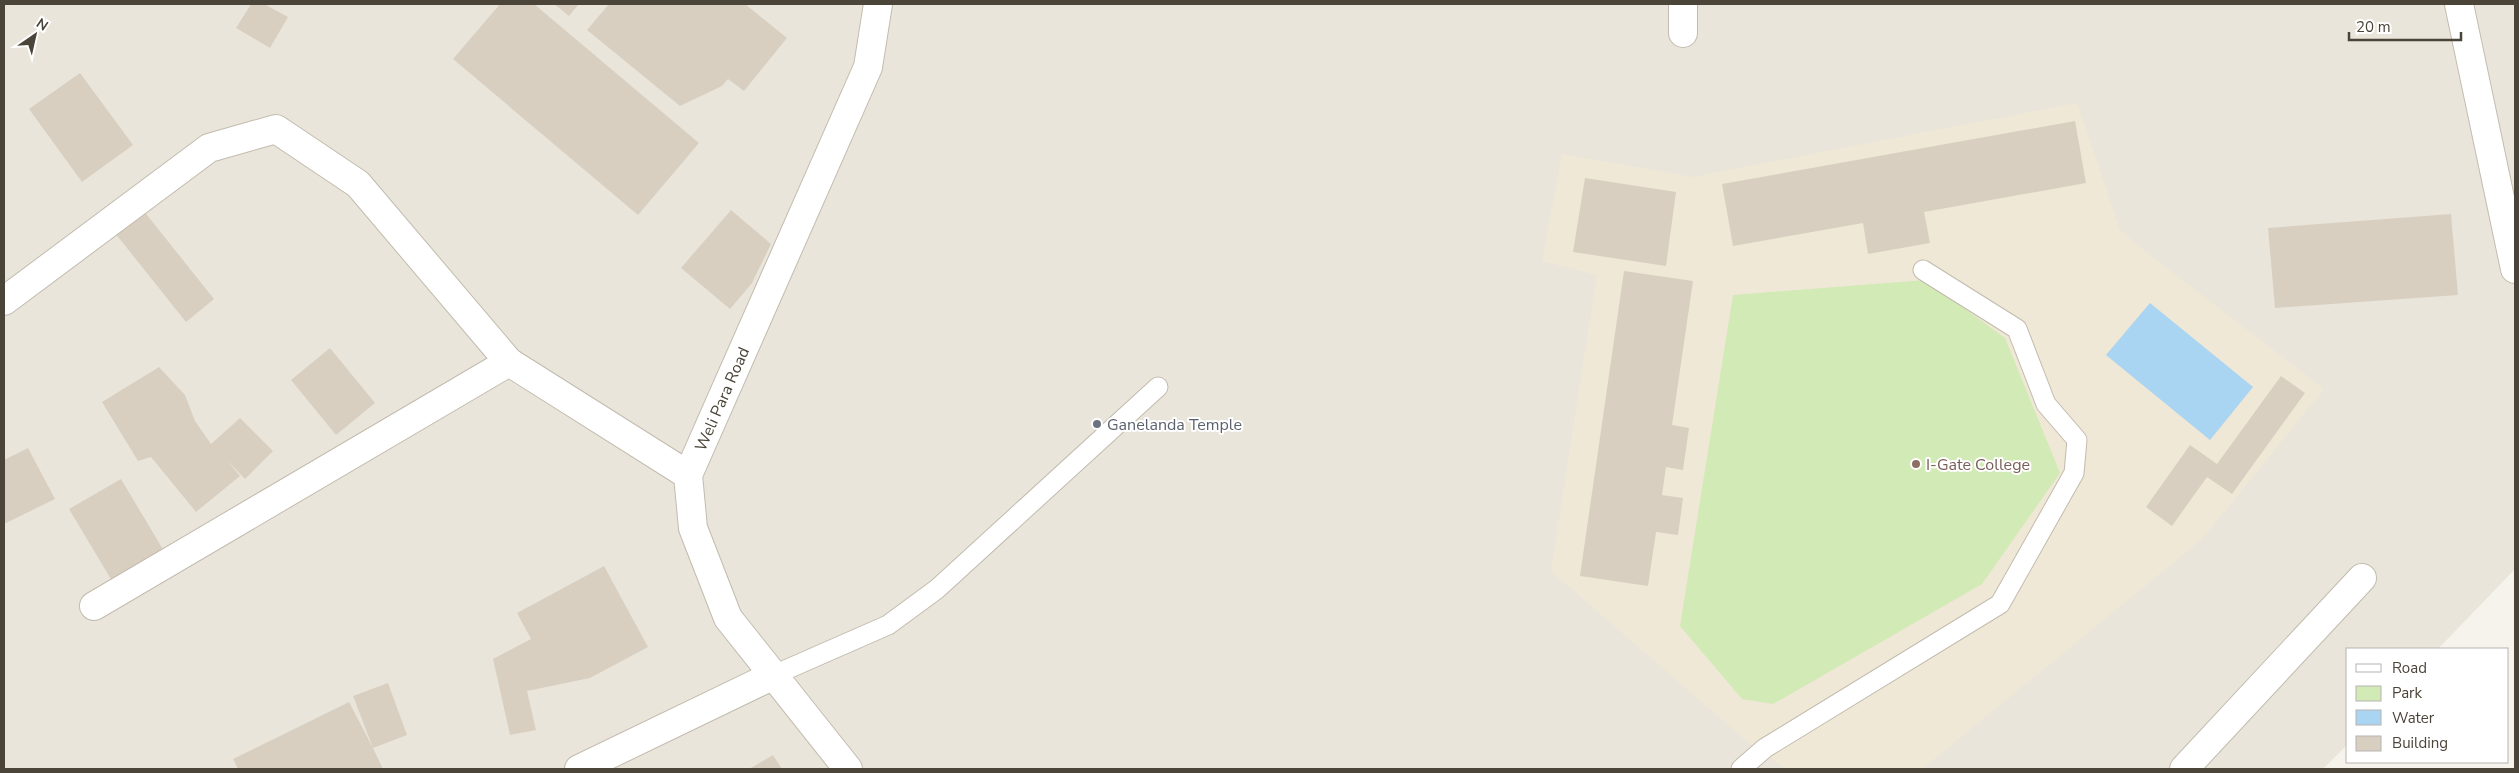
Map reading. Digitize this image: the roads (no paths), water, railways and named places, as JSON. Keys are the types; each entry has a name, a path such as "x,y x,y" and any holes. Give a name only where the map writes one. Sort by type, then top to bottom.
{"street":[{"name":"Weli Para Road","path":"848,769 728,618 693,528 688,475 868,67 878,4"},
{"path":"1682,33 1683,4"},
{"path":"2459,4 2515,269"},
{"path":"4,301 209,148 276,129 358,184 509,362 688,475"},
{"path":"94,606 509,362"},
{"path":"2184,769 2362,578"},
{"path":"579,769 774,675"}],"lane":[{"path":"1741,769 1765,748 2000,604 2074,473 2077,440 2046,404 2018,329 1923,270"},
{"path":"774,675 888,625 937,589 1158,387"}],"water":[{"path":"2150,303 2253,387 2210,440 2106,355"}],"place":[{"name":"Ganelanda Temple","path":"1097,424"},
{"name":"I-Gate College","path":"1916,464"}]}
